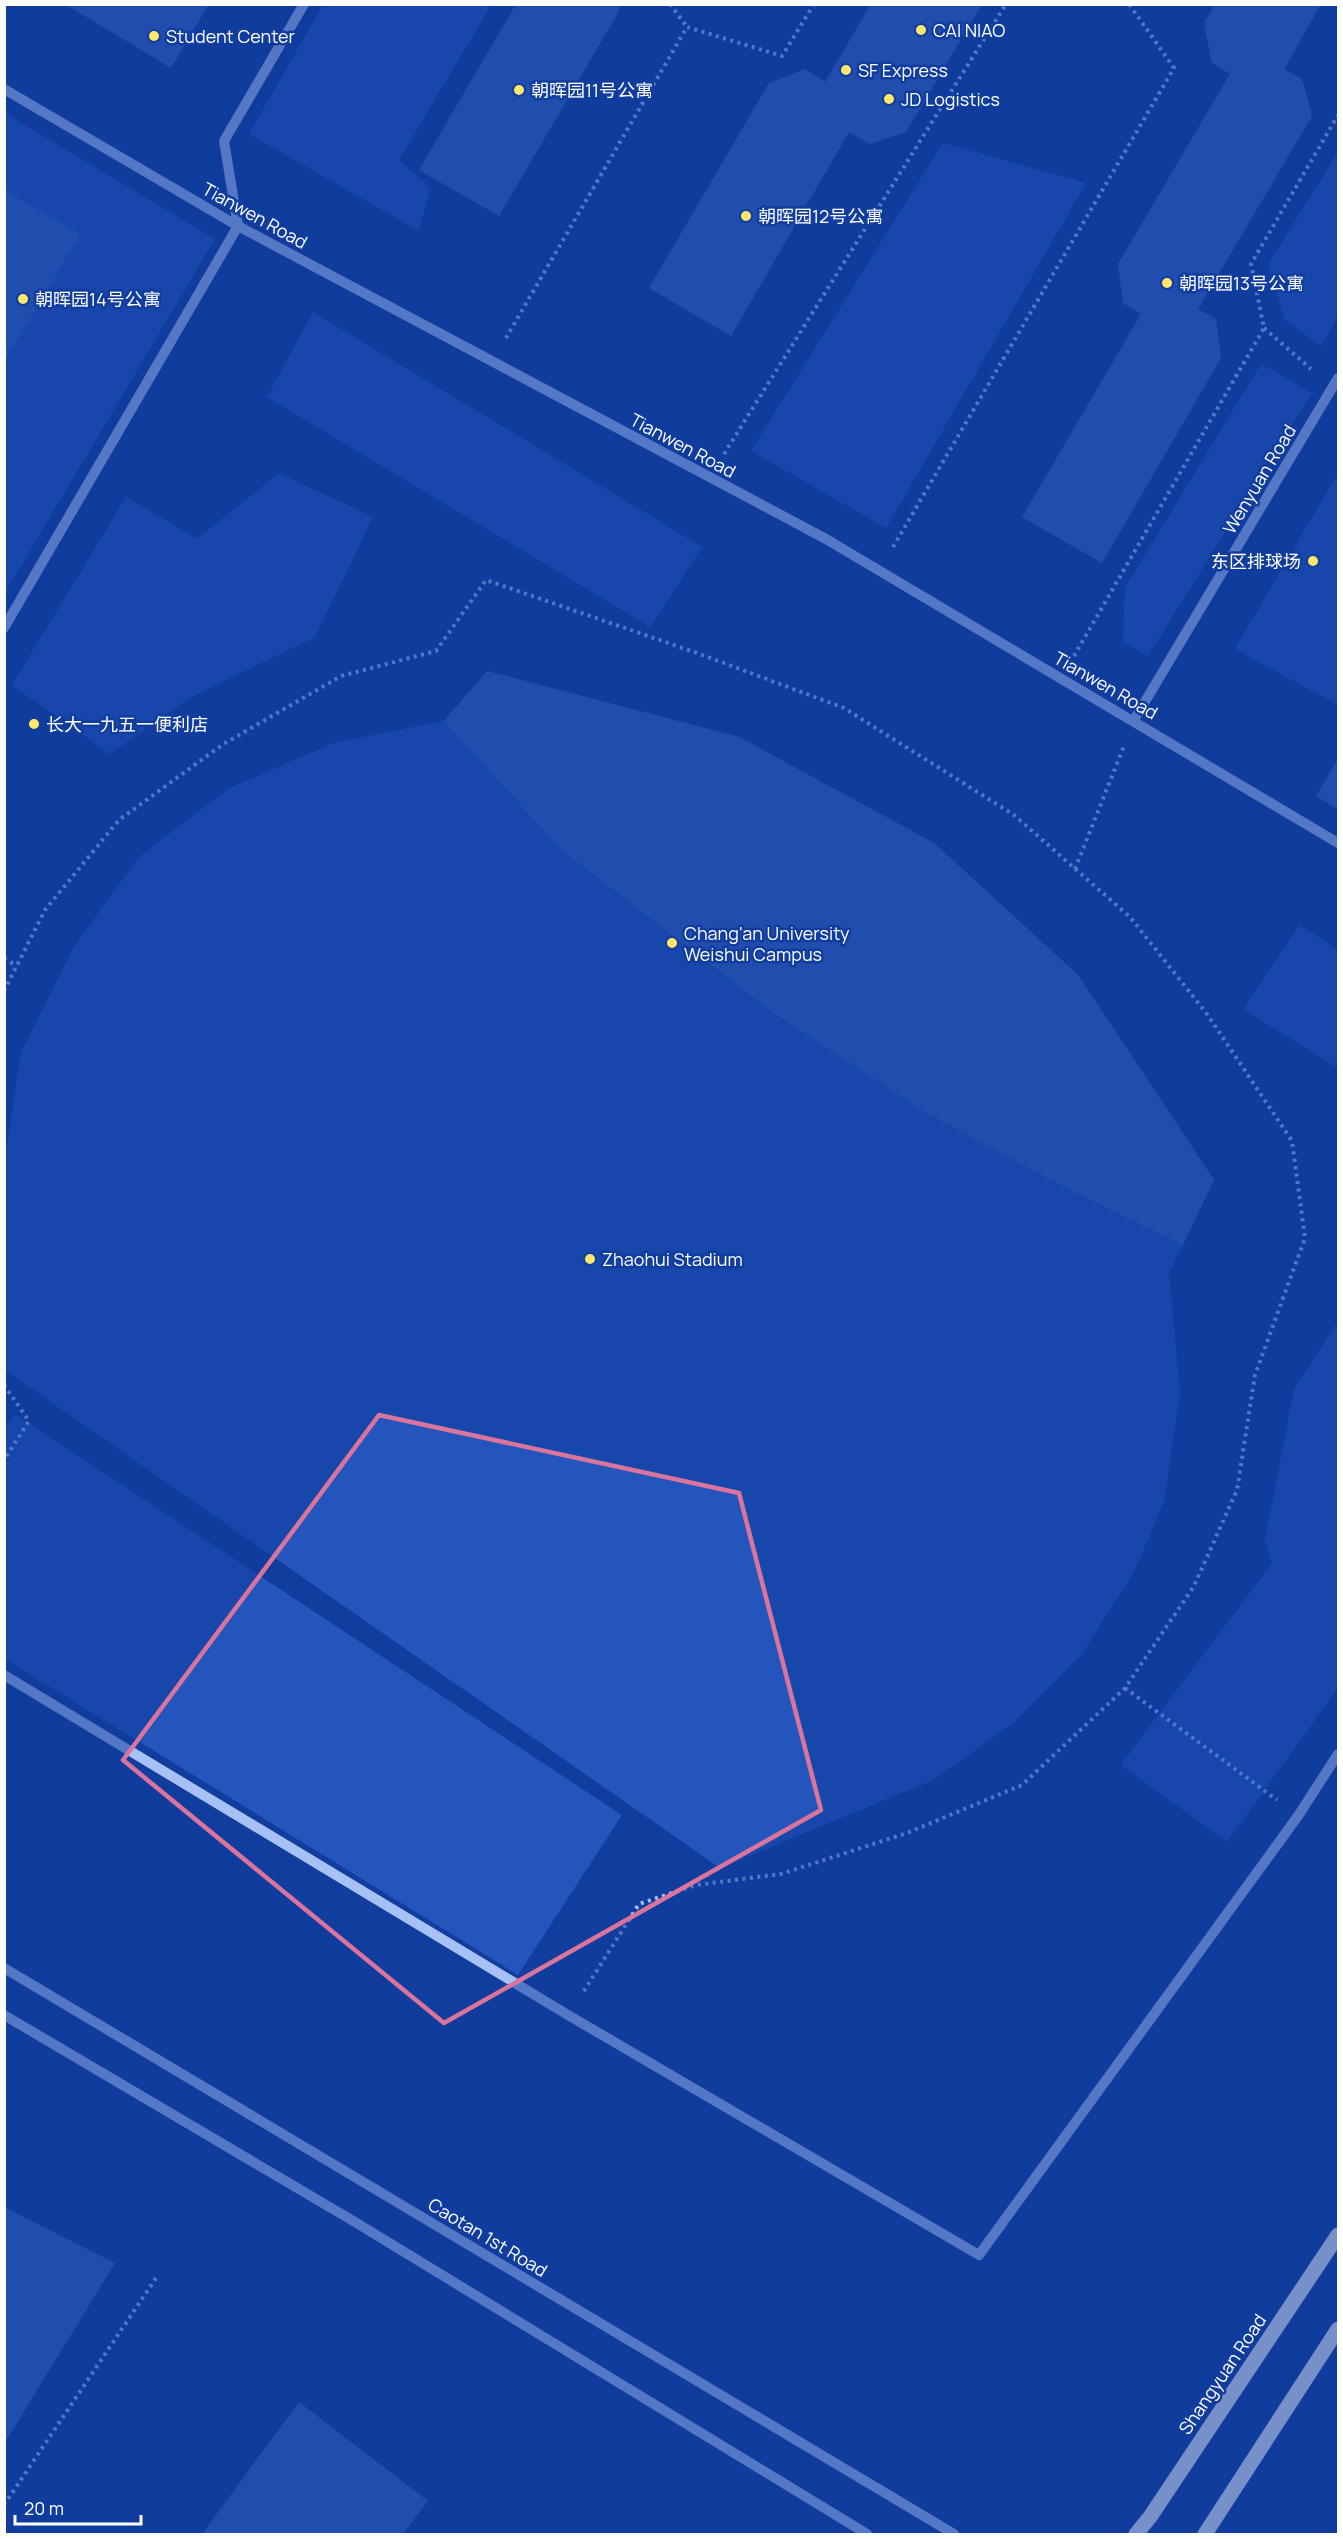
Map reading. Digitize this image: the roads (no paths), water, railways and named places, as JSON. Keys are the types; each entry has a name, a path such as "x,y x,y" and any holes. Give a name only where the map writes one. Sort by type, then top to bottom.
{"main road":[{"name":"Shangyuan Road","path":"1136,2535 1338,2235"},
{"path":"1205,2535 1338,2330"}],"street":[{"path":"4,628 238,226 224,141 304,4"},
{"name":"Tianwen Road","path":"4,89 238,226 879,571 1134,720 1338,843"},
{"name":"Wenyuan Road","path":"1134,720 1336,382"},
{"path":"4,1675 568,2015 978,2254 1298,1816 1338,1754"},
{"name":"Caotan 1st Road","path":"4,1968 954,2535"},
{"path":"4,2015 355,2222 867,2535"}],"place":[{"name":"CAI NIAO","path":"921,30"},
{"name":"Student Center","path":"154,36"},
{"name":"SF Express","path":"846,70"},
{"name":"朝晖园11号公寓","path":"519,90"},
{"name":"JD Logistics","path":"889,99"},
{"name":"朝晖园12号公寓","path":"746,216"},
{"name":"朝晖园13号公寓","path":"1167,283"},
{"name":"朝晖园14号公寓","path":"23,299"},
{"name":"东区排球场","path":"1313,561"},
{"name":"长大一九五一便利店","path":"34,724"},
{"name":"Chang'an University Weishui Campus","path":"672,943"},
{"name":"Zhaohui Stadium","path":"590,1259"}]}
